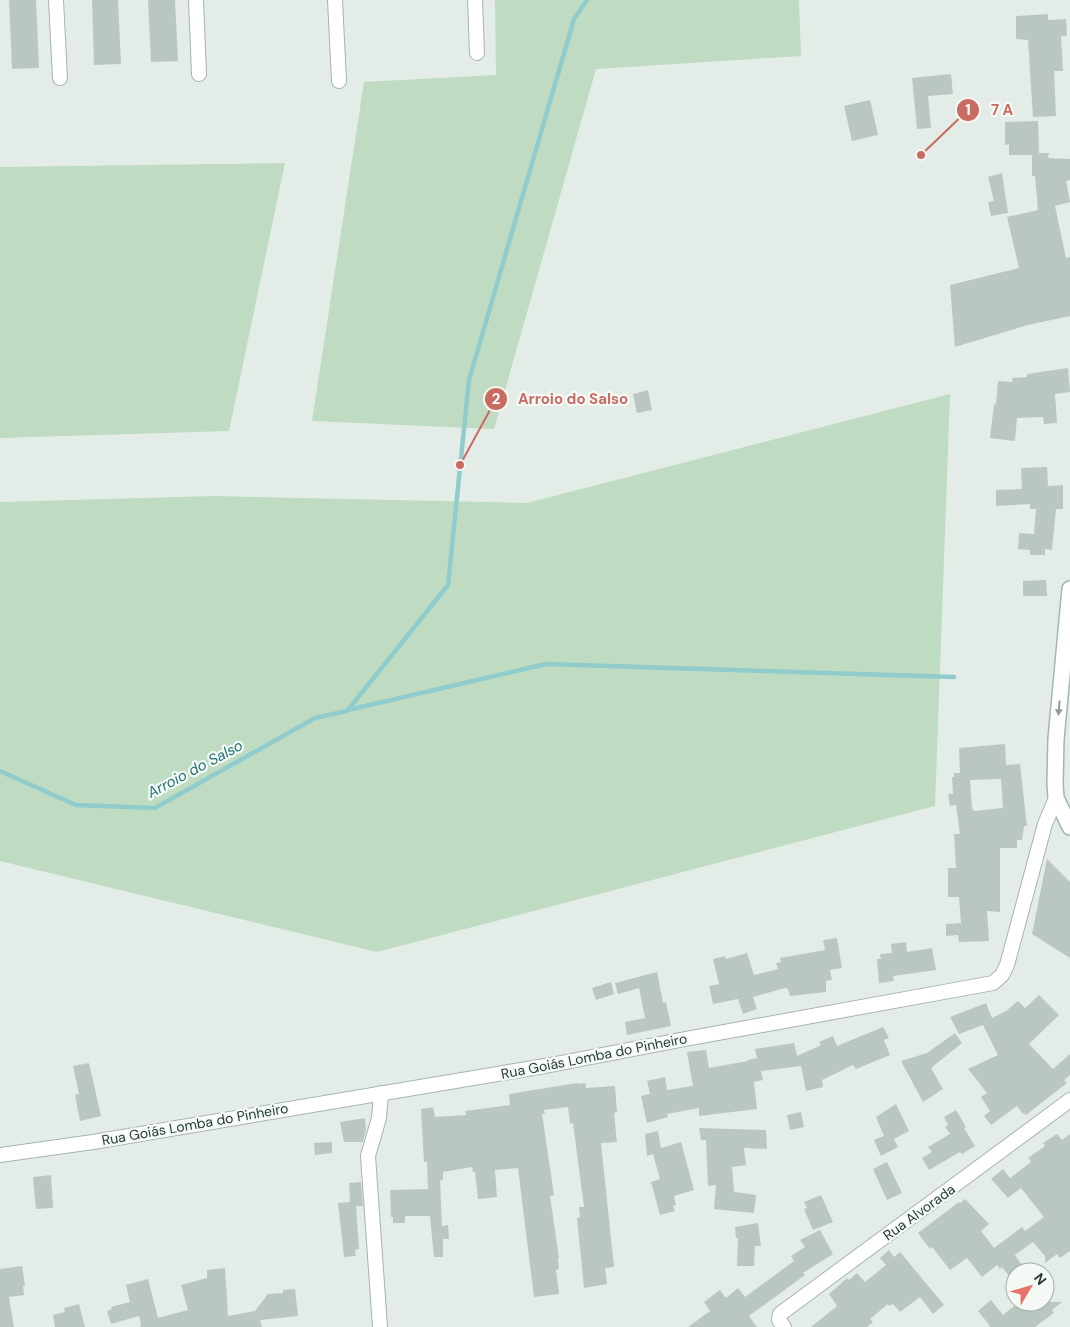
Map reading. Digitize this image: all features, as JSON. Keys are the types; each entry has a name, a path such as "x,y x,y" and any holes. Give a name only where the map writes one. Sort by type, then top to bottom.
{"main road":[{"path":"1070,589 1056,739 1056,798 1070,827"}],"street":[{"path":"56,0 60,78"},
{"path":"196,0 199,74"},
{"path":"335,0 338,81"},
{"path":"475,0 477,54"},
{"name":"Rua Goiás Lomba do Pinheiro","path":"0,1155 93,1142 546,1066 993,983 1002,975 1007,965 1045,824 1056,798"},
{"path":"380,1327 368,1156 379,1118 381,1093"},
{"name":"Rua Alvorada","path":"784,1327 779,1320 780,1314 1070,1100"}],"green space":[{"path":"495,0 799,0 801,56 596,69 494,429 312,421 364,82 496,75"},
{"path":"285,163 229,431 0,438 0,167"},
{"path":"950,394 935,806 377,952 0,861 0,502 214,496 527,503"}],"building":[{"path":"9,0 36,0 39,68 12,69"},
{"path":"92,0 118,0 121,64 94,65"},
{"path":"148,0 175,0 178,61 151,62"},
{"path":"1048,14 1048,20 1066,19 1067,36 1061,36 1063,71 1054,71 1056,116 1033,117 1028,40 1016,39 1016,16"},
{"path":"951,74 953,94 928,96 931,128 917,129 912,78"},
{"path":"870,100 878,135 852,141 844,106"},
{"path":"1038,121 1039,153 1049,153 1048,158 1070,159 1070,180 1066,181 1070,202 1055,206 1066,258 1070,257 1070,316 1028,325 955,347 950,285 1019,268 1007,217 1038,210 1035,176 1032,176 1032,155 1009,155 1009,144 1005,145 1005,122"},
{"path":"1002,173 1008,213 991,216 988,202 994,201 988,177"},
{"path":"1068,368 1070,392 1055,394 1057,423 1044,424 1043,417 1017,418 1015,441 990,438 998,381 1013,382 1012,378 1027,377 1027,374"},
{"path":"648,390 652,410 637,413 633,394"},
{"path":"1047,467 1048,486 1063,485 1063,509 1056,509 1052,550 1045,549 1045,555 1030,555 1030,550 1018,549 1019,533 1034,534 1036,509 1030,509 1030,504 996,506 996,490 1022,489 1021,468"},
{"path":"1046,580 1047,596 1023,596 1023,581"},
{"path":"1005,744 1006,765 1020,764 1027,826 1024,826 1022,840 1017,840 1017,848 1000,848 1000,912 987,911 989,941 959,942 958,935 946,936 946,924 961,923 959,897 948,897 948,868 956,868 954,834 960,834 956,805 950,806 948,794 953,794 952,777 954,777 954,773 960,773 959,748","holes":["1001,779 1003,808 974,811 972,808 970,780"]},
{"path":"1047,859 1070,882 1070,958 1032,934"},
{"path":"837,938 842,968 830,970 832,980 826,981 826,992 790,996 788,989 785,988 753,997 757,1009 743,1014 738,999 713,1004 709,986 719,984 713,959 725,956 726,959 747,953 754,975 778,969 776,963 781,962 780,958 825,950 823,940"},
{"path":"906,942 907,952 932,948 936,970 893,976 894,981 879,983 877,959 881,959 880,954 892,953 891,944"},
{"path":"657,972 663,1003 666,1002 671,1026 627,1035 625,1022 645,1018 639,988 618,994 615,983"},
{"path":"611,982 614,994 596,1000 592,988"},
{"path":"1039,995 1059,1015 1029,1044 1053,1069 1070,1054 1070,1075 1064,1080 1067,1083 1026,1115 1017,1106 991,1125 984,1116 990,1111 981,1097 987,1093 968,1069 998,1055 983,1025 959,1034 950,1017 986,1003 992,1018 1006,1011 1018,1001 1025,1008"},
{"path":"883,1027 889,1038 884,1040 890,1055 856,1069 853,1065 822,1080 823,1087 806,1091 801,1066 761,1071 763,1080 754,1082 757,1109 699,1116 699,1108 667,1114 668,1117 647,1123 641,1096 650,1094 647,1081 665,1077 667,1090 693,1086 687,1052 706,1050 709,1068 757,1058 755,1049 794,1043 797,1056 821,1045 819,1042 833,1036 837,1046"},
{"path":"955,1033 962,1043 931,1068 943,1089 923,1102 901,1061 927,1053"},
{"path":"89,1063 101,1116 80,1121 75,1095 79,1094 73,1066"},
{"path":"585,1083 586,1088 615,1086 617,1112 614,1113 617,1142 601,1143 614,1267 605,1268 607,1284 584,1288 577,1218 580,1217 579,1207 584,1207 573,1123 570,1124 568,1107 544,1110 545,1114 542,1114 554,1195 550,1196 559,1258 559,1269 556,1270 559,1294 534,1297 518,1168 495,1170 497,1197 478,1199 475,1172 473,1172 472,1167 443,1172 443,1180 440,1180 442,1226 448,1225 449,1239 443,1239 443,1257 434,1257 430,1216 405,1216 405,1223 393,1223 390,1190 428,1189 427,1162 424,1162 421,1109 433,1107 435,1117 466,1115 465,1111 510,1105 509,1094"},
{"path":"896,1104 909,1131 894,1139 898,1147 881,1156 874,1140 884,1136 876,1117"},
{"path":"956,1110 975,1146 962,1154 960,1152 929,1170 922,1158 932,1152 928,1147 950,1134 945,1127 948,1125 944,1117"},
{"path":"801,1112 804,1127 790,1130 787,1115"},
{"path":"365,1118 366,1130 363,1142 344,1142 340,1122"},
{"path":"699,1128 766,1130 767,1149 744,1148 746,1165 732,1167 734,1192 756,1195 754,1213 714,1209 716,1185 708,1186 706,1140 701,1140"},
{"path":"658,1131 661,1148 681,1142 694,1190 674,1196 676,1205 673,1206 675,1211 660,1215 651,1182 660,1179 653,1154 647,1156 645,1134"},
{"path":"1057,1134 1062,1140 1070,1134 1070,1251 1060,1258 1057,1254 1045,1262 1045,1256 1033,1242 1015,1255 1020,1262 1005,1262 1005,1271 997,1265 982,1277 967,1258 950,1270 918,1233 965,1199 989,1224 981,1231 994,1248 1022,1227 1025,1231 1044,1217 1021,1188 1008,1198 991,1179 1003,1169 1010,1178 1031,1162 1028,1158 1045,1146 1043,1143"},
{"path":"332,1142 332,1153 315,1155 314,1143"},
{"path":"887,1162 902,1193 887,1200 873,1169"},
{"path":"51,1175 53,1208 36,1209 33,1177"},
{"path":"361,1182 363,1206 356,1206 359,1249 355,1250 356,1256 344,1257 338,1203 350,1202 349,1183"},
{"path":"821,1195 833,1222 813,1230 804,1209 807,1208 804,1202"},
{"path":"758,1223 761,1246 755,1246 754,1266 737,1266 738,1238 736,1238 735,1227"},
{"path":"820,1230 833,1254 803,1273 805,1275 749,1316 757,1327 688,1327 710,1311 704,1302 720,1290 726,1298 738,1288 745,1297 794,1261 791,1256 805,1247 800,1240"},
{"path":"889,1250 894,1257 900,1252 944,1305 933,1314 920,1297 900,1312 893,1304 889,1306 888,1304 870,1319 873,1322 867,1327 811,1327 837,1306 829,1294 847,1278 849,1280 857,1273 865,1282 886,1265 880,1258"},
{"path":"22,1266 25,1286 23,1286 24,1295 9,1297 14,1327 0,1327 0,1269"},
{"path":"225,1268 228,1316 255,1311 268,1294 283,1293 283,1290 295,1289 298,1316 260,1320 262,1327 140,1327 139,1316 111,1324 107,1311 112,1309 111,1307 130,1302 126,1285 148,1279 158,1318 188,1310 181,1285 207,1278 207,1270"},
{"path":"991,1300 1003,1315 1007,1312 1054,1313 1035,1327 989,1327 978,1311"},
{"path":"1055,1302 1062,1302 1055,1308"},
{"path":"79,1304 85,1327 55,1327 53,1315 65,1312 64,1308"}],"waterway":[{"name":"Arroio do Salso","path":"0,771 76,805 155,808 315,718 347,711 448,585 469,380 574,19 587,0"},
{"path":"348,710 546,664 954,677"}],"place":[{"name":"7 A","path":"921,155"},
{"name":"Arroio do Salso","path":"460,465"}]}
